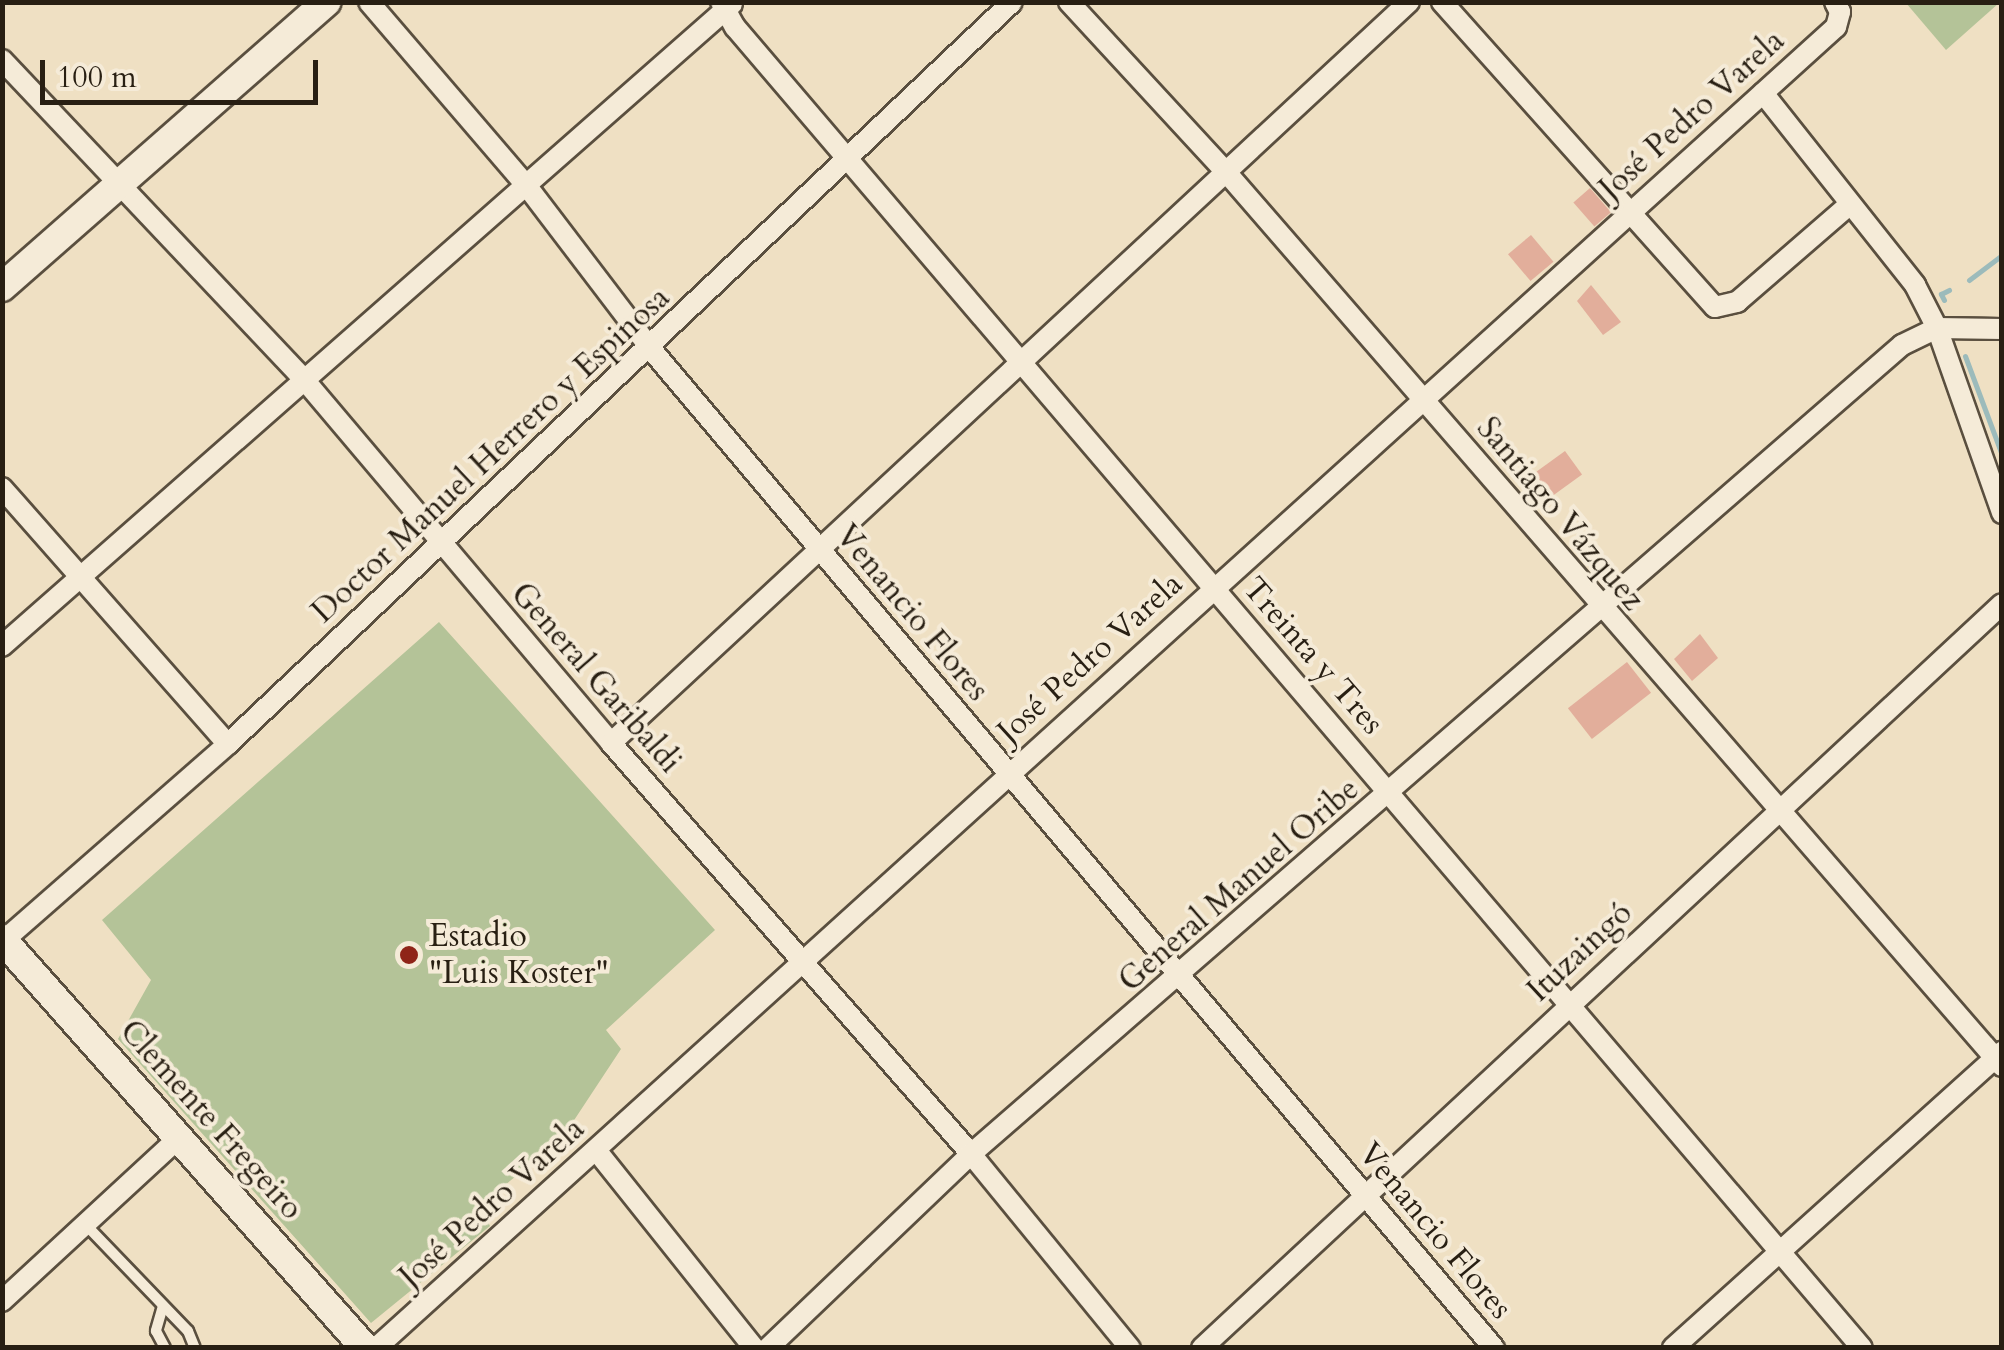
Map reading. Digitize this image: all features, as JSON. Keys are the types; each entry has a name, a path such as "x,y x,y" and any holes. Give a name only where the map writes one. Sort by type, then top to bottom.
{"street":[{"path":"2,287 326,2"},
{"name":"Doctor Manuel Herrero y Espinosa","path":"3,941 228,744 1012,2"},
{"name":"Santiago Vázquez","path":"1069,2 1226,172 1601,610 1999,1059"},
{"path":"611,744 1409,2"},
{"path":"1442,2 1631,209 1708,302 1722,308 1737,302 1849,205"},
{"name":"Venancio Flores","path":"372,4 526,185 650,348 1494,1348"},
{"path":"2,646 307,382 726,5"},
{"name":"Treinta y Tres","path":"726,5 849,160 1862,1348"},
{"name":"José Pedro Varela","path":"376,1348 1836,27 1837,7"},
{"name":"General Garibaldi","path":"2,60 307,382 611,744 972,1154 1130,1348"},
{"path":"1763,92 1915,285 1937,328 2002,513"},
{"name":"General Manuel Oribe","path":"768,1348 972,1154 1392,793 1888,356 1912,338 1937,328 2002,329"},
{"path":"2,488 228,744"},
{"name":"Ituzaingó","path":"1202,1348 2002,604"},
{"name":"Clemente Fregeiro","path":"3,941 365,1348"},
{"path":"1673,1348 1999,1059"},
{"path":"2,1301 180,1137"},
{"path":"596,1150 754,1348"}],"lane":[{"path":"86,1225 188,1331 195,1348"},
{"path":"163,1306 156,1331 165,1348"}],"green space":[{"path":"1906,3 1999,3 1946,50"},
{"name":"Estadio \"Luis Koster\"","path":"439,622 715,930 606,1030 621,1049 561,1140 480,1205 490,1226 371,1323 118,1039 151,980 102,920"}],"building":[{"path":"1590,188 1611,212 1594,227 1573,202"},
{"path":"1531,235 1553,262 1531,281 1508,254"},
{"path":"1591,285 1621,322 1603,335 1577,301"},
{"path":"1565,451 1582,474 1551,497 1534,473"},
{"path":"1700,634 1718,658 1692,681 1674,659"},
{"path":"1627,662 1651,693 1592,739 1568,708"}],"waterway":[{"path":"1969,280 2002,255"},
{"path":"1944,300 1941,294 1949,290"},
{"path":"1965,356 2002,455"}],"place":[{"name":"Estadio \"Luis Koster\"","path":"409,955"}]}
